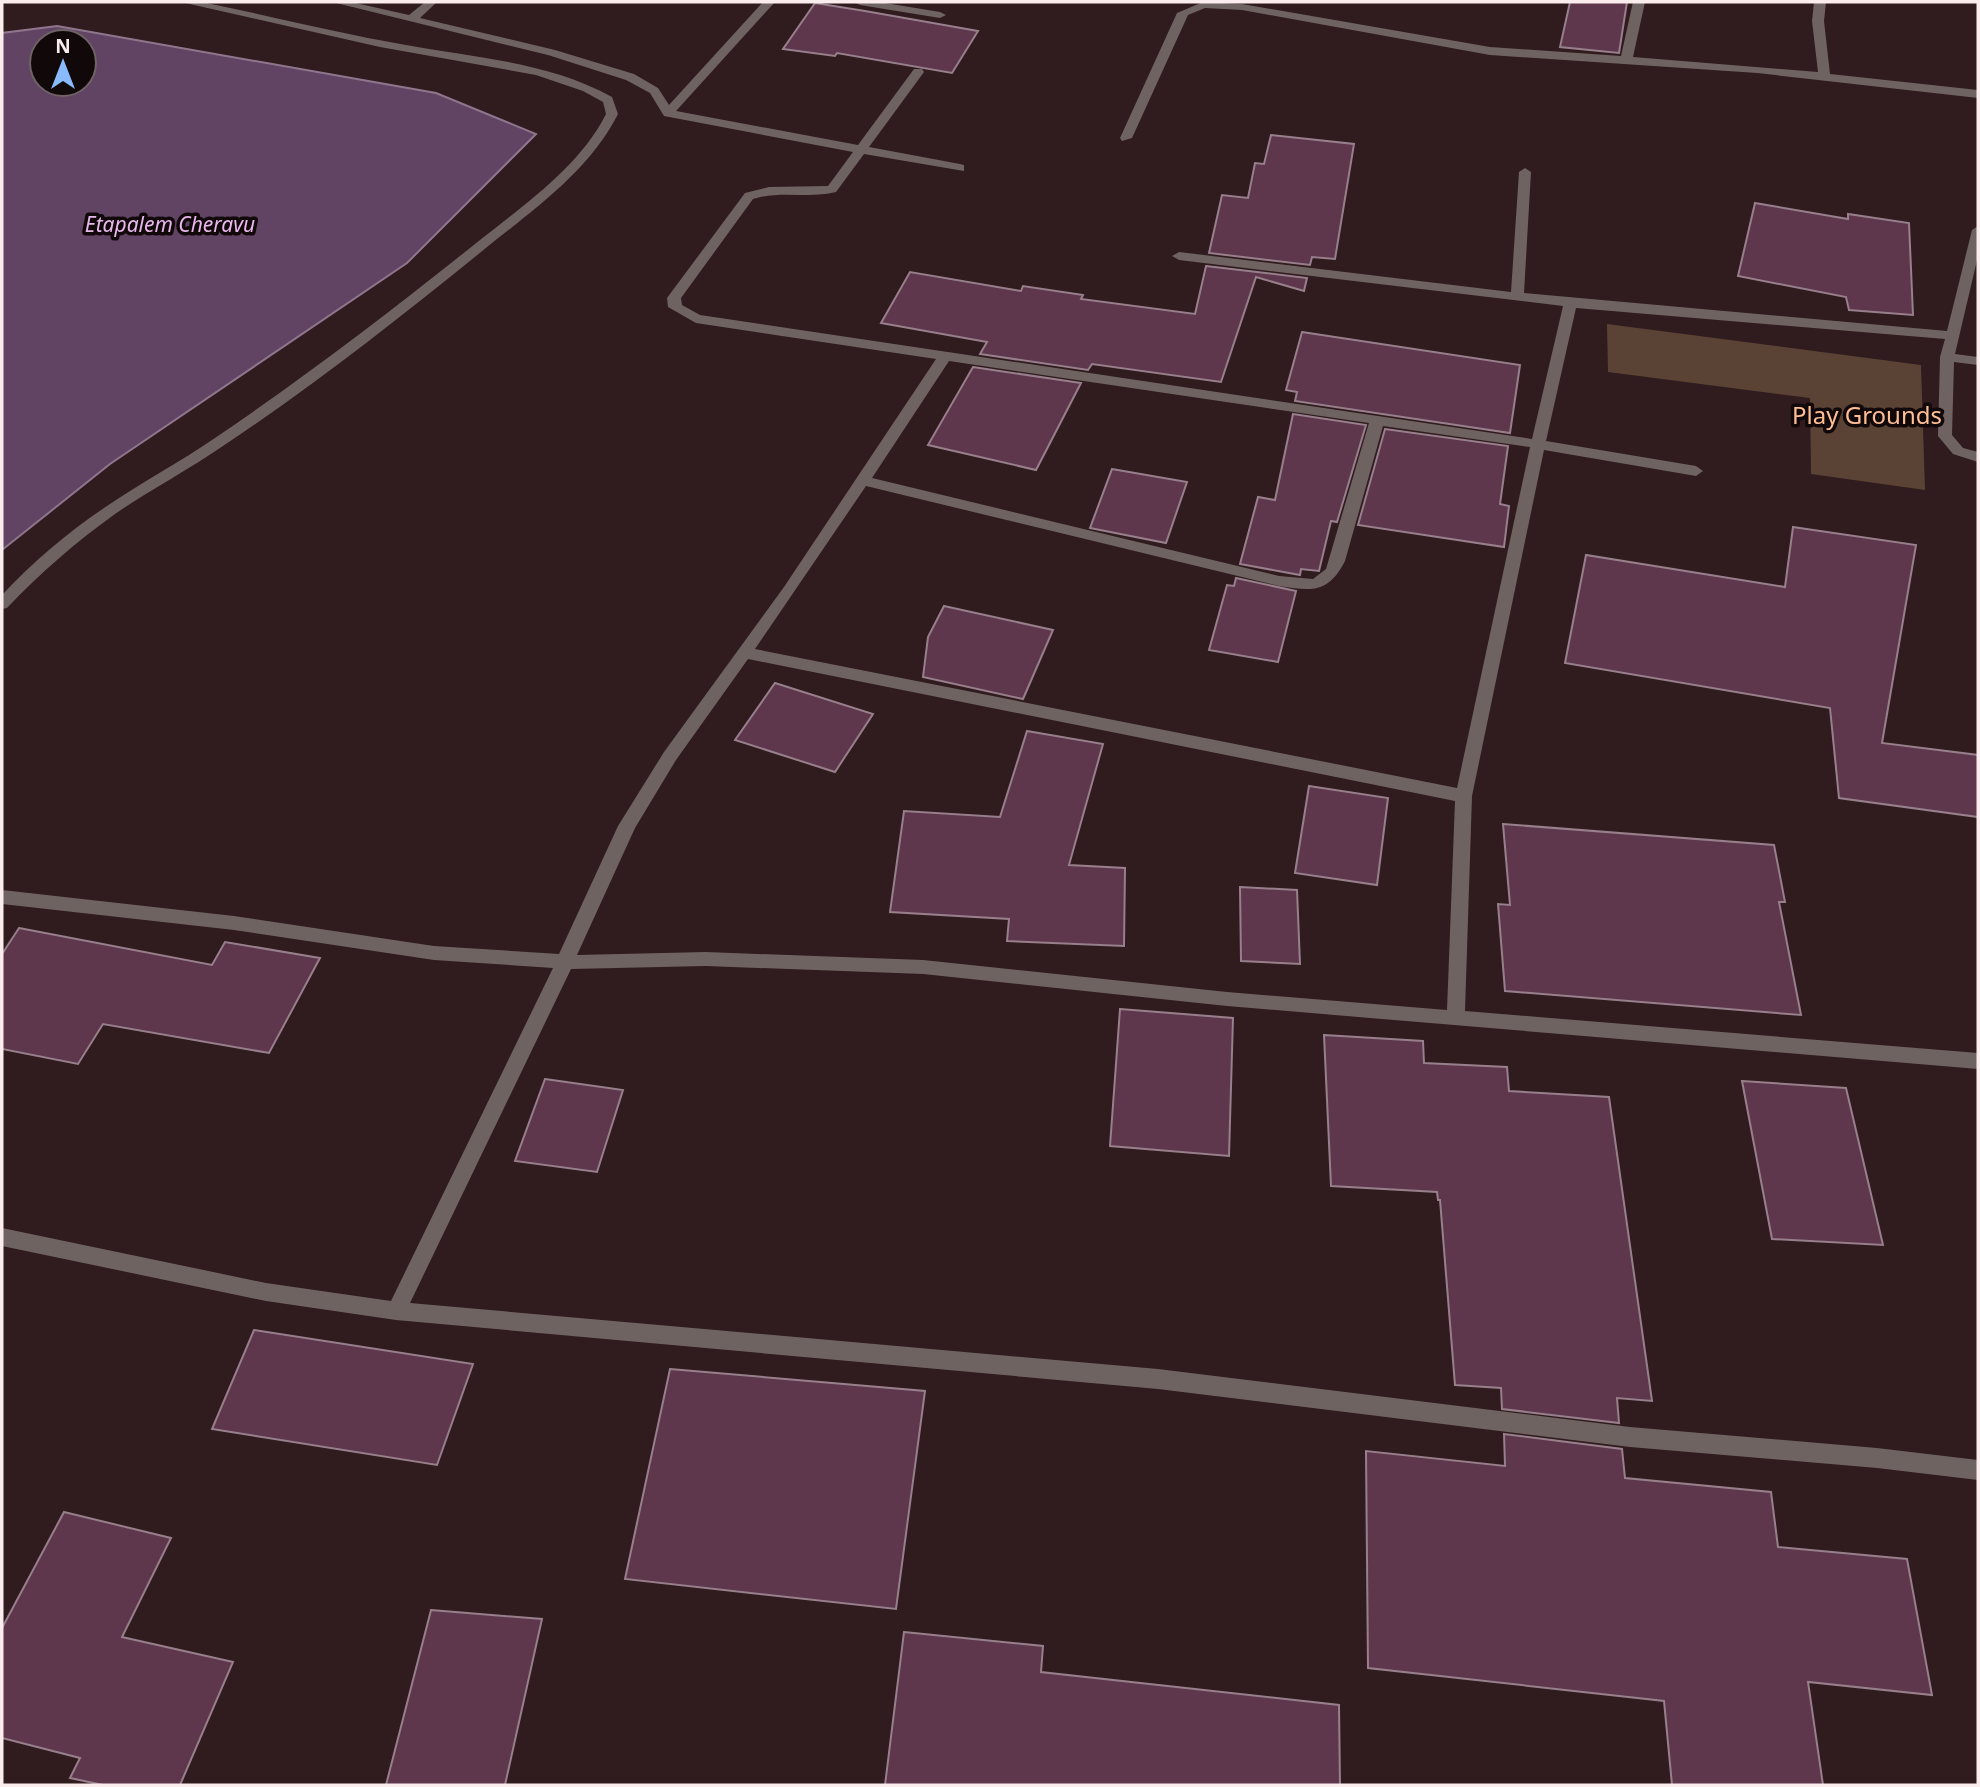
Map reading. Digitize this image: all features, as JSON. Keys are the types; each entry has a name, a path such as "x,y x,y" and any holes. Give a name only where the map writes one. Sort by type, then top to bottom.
{"street":[{"path":"2,604 36,568 111,510 218,443 361,342 530,207 583,156 603,132 611,114 608,100 590,88 537,73 390,46 187,2"},
{"path":"338,2 551,52 630,77 654,91 668,113 960,168"},
{"path":"413,18 431,2"},
{"path":"668,113 769,2"},
{"path":"860,2 940,15"},
{"path":"1626,60 1639,2"},
{"path":"1820,2 1818,21 1824,75"},
{"path":"1126,138 1183,13 1204,5 1242,7 1469,48 1824,75 1978,94"},
{"path":"918,72 832,189 811,194 768,190 749,196 674,298 675,307 696,319 1538,444 1696,471"},
{"path":"1517,297 1525,172"},
{"path":"1978,230 1947,357 1945,436 1958,451 1978,457"},
{"path":"1179,256 1570,303 1951,335"},
{"path":"1456,1017 1464,796 1570,303"},
{"path":"396,1311 565,962 627,826 670,756 746,653 864,481 946,355"},
{"path":"1947,357 1978,361"},
{"path":"864,481 1279,581 1320,584 1330,577 1337,561 1377,422"},
{"path":"746,653 1464,796"},
{"path":"2,897 234,923 434,953 565,962 706,959 923,967 1227,999 1978,1061"},
{"path":"2,1237 266,1292 396,1311 1158,1379 1630,1437 1877,1458 1978,1470"}],"green space":[{"name":"Play Grounds","path":"1607,324 1921,365 1925,490 1811,474 1810,398 1608,372"}],"water":[{"name":"Etapalem Cheravu","path":"28,30 28,98 98,98 98,33 436,93 536,134 407,263 110,464 2,550 2,33"}],"building":[{"path":"1570,2 1627,2 1619,53 1560,47"},
{"path":"815,3 978,31 952,73 837,53 835,56 783,49"},
{"path":"1271,135 1354,144 1335,259 1312,257 1310,265 1209,253 1222,195 1248,198 1255,163 1264,164"},
{"path":"1755,203 1848,219 1848,214 1909,223 1913,315 1849,310 1846,297 1738,276"},
{"path":"1206,266 1307,278 1304,291 1256,277 1221,382 1092,364 1088,370 980,354 987,342 881,323 910,272 1021,291 1023,286 1083,295 1081,299 1195,314"},
{"path":"1302,332 1520,365 1510,433 1295,401 1297,392 1286,390"},
{"path":"973,367 1081,383 1036,470 928,445"},
{"path":"1293,414 1366,425 1337,522 1331,521 1319,571 1301,569 1300,575 1240,564 1258,497 1275,500"},
{"path":"1385,429 1508,446 1500,504 1509,506 1504,547 1358,525"},
{"path":"1112,469 1187,482 1166,543 1090,528"},
{"path":"1793,527 1916,545 1882,743 1978,755 1978,817 1839,798 1830,708 1565,663 1586,555 1785,587"},
{"path":"1236,578 1296,591 1278,662 1209,650 1227,585 1234,586"},
{"path":"944,606 1053,630 1023,699 923,677 928,637"},
{"path":"775,683 873,714 835,772 735,740"},
{"path":"1027,731 1103,744 1069,865 1125,868 1124,946 1007,941 1009,919 890,912 904,811 1000,817"},
{"path":"1309,786 1388,798 1377,885 1295,873"},
{"path":"1503,824 1774,845 1785,902 1779,902 1801,1015 1505,991 1498,904 1510,905"},
{"path":"1240,887 1297,890 1300,964 1241,961"},
{"path":"19,928 212,965 225,942 320,958 269,1053 103,1024 78,1064 2,1049 2,954"},
{"path":"1120,1009 1233,1018 1229,1156 1110,1146"},
{"path":"1324,1035 1423,1041 1424,1063 1507,1067 1509,1091 1609,1097 1652,1401 1617,1398 1619,1423 1502,1409 1501,1388 1455,1385 1440,1200 1437,1192 1331,1186"},
{"path":"545,1079 623,1090 597,1172 515,1161"},
{"path":"1742,1081 1846,1088 1883,1245 1772,1239"},
{"path":"254,1330 473,1364 437,1465 212,1429"},
{"path":"670,1369 925,1391 896,1609 625,1579"},
{"path":"1504,1434 1622,1449 1625,1478 1771,1492 1778,1547 1907,1559 1932,1695 1808,1682 1823,1785 1672,1785 1664,1701 1368,1668 1366,1451 1505,1466"},
{"path":"64,1512 171,1538 122,1637 233,1662 180,1785 103,1785 70,1778 80,1758 2,1738 2,1628"},
{"path":"431,1610 542,1619 505,1785 386,1785"},
{"path":"904,1632 1043,1646 1041,1672 1339,1705 1340,1785 885,1785"}]}
